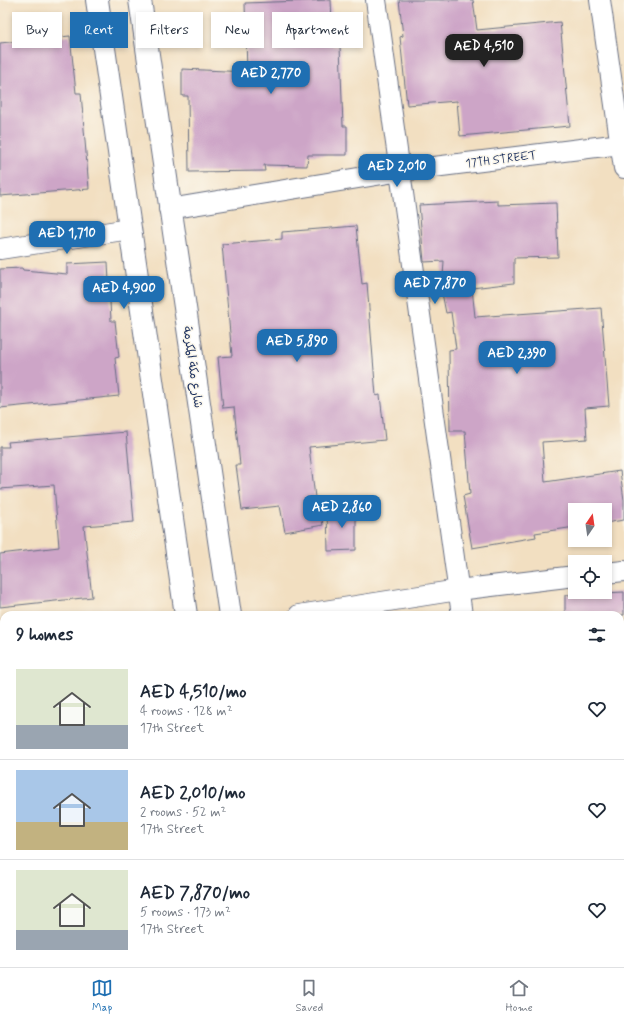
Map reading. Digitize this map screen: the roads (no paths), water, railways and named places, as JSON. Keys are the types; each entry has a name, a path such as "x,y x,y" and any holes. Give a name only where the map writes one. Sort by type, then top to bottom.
{"main road":[{"path":"97,0 185,611"},
{"name":"شارع مكة المكرمة","path":"140,0 169,208 229,611"}],"street":[{"path":"376,0 461,611"},
{"path":"600,0 621,135 624,168"},
{"name":"17TH STREET","path":"169,208 621,135"},
{"path":"0,249 130,229"},
{"path":"612,572 624,571"},
{"path":"324,611 458,590 568,577"}]}
